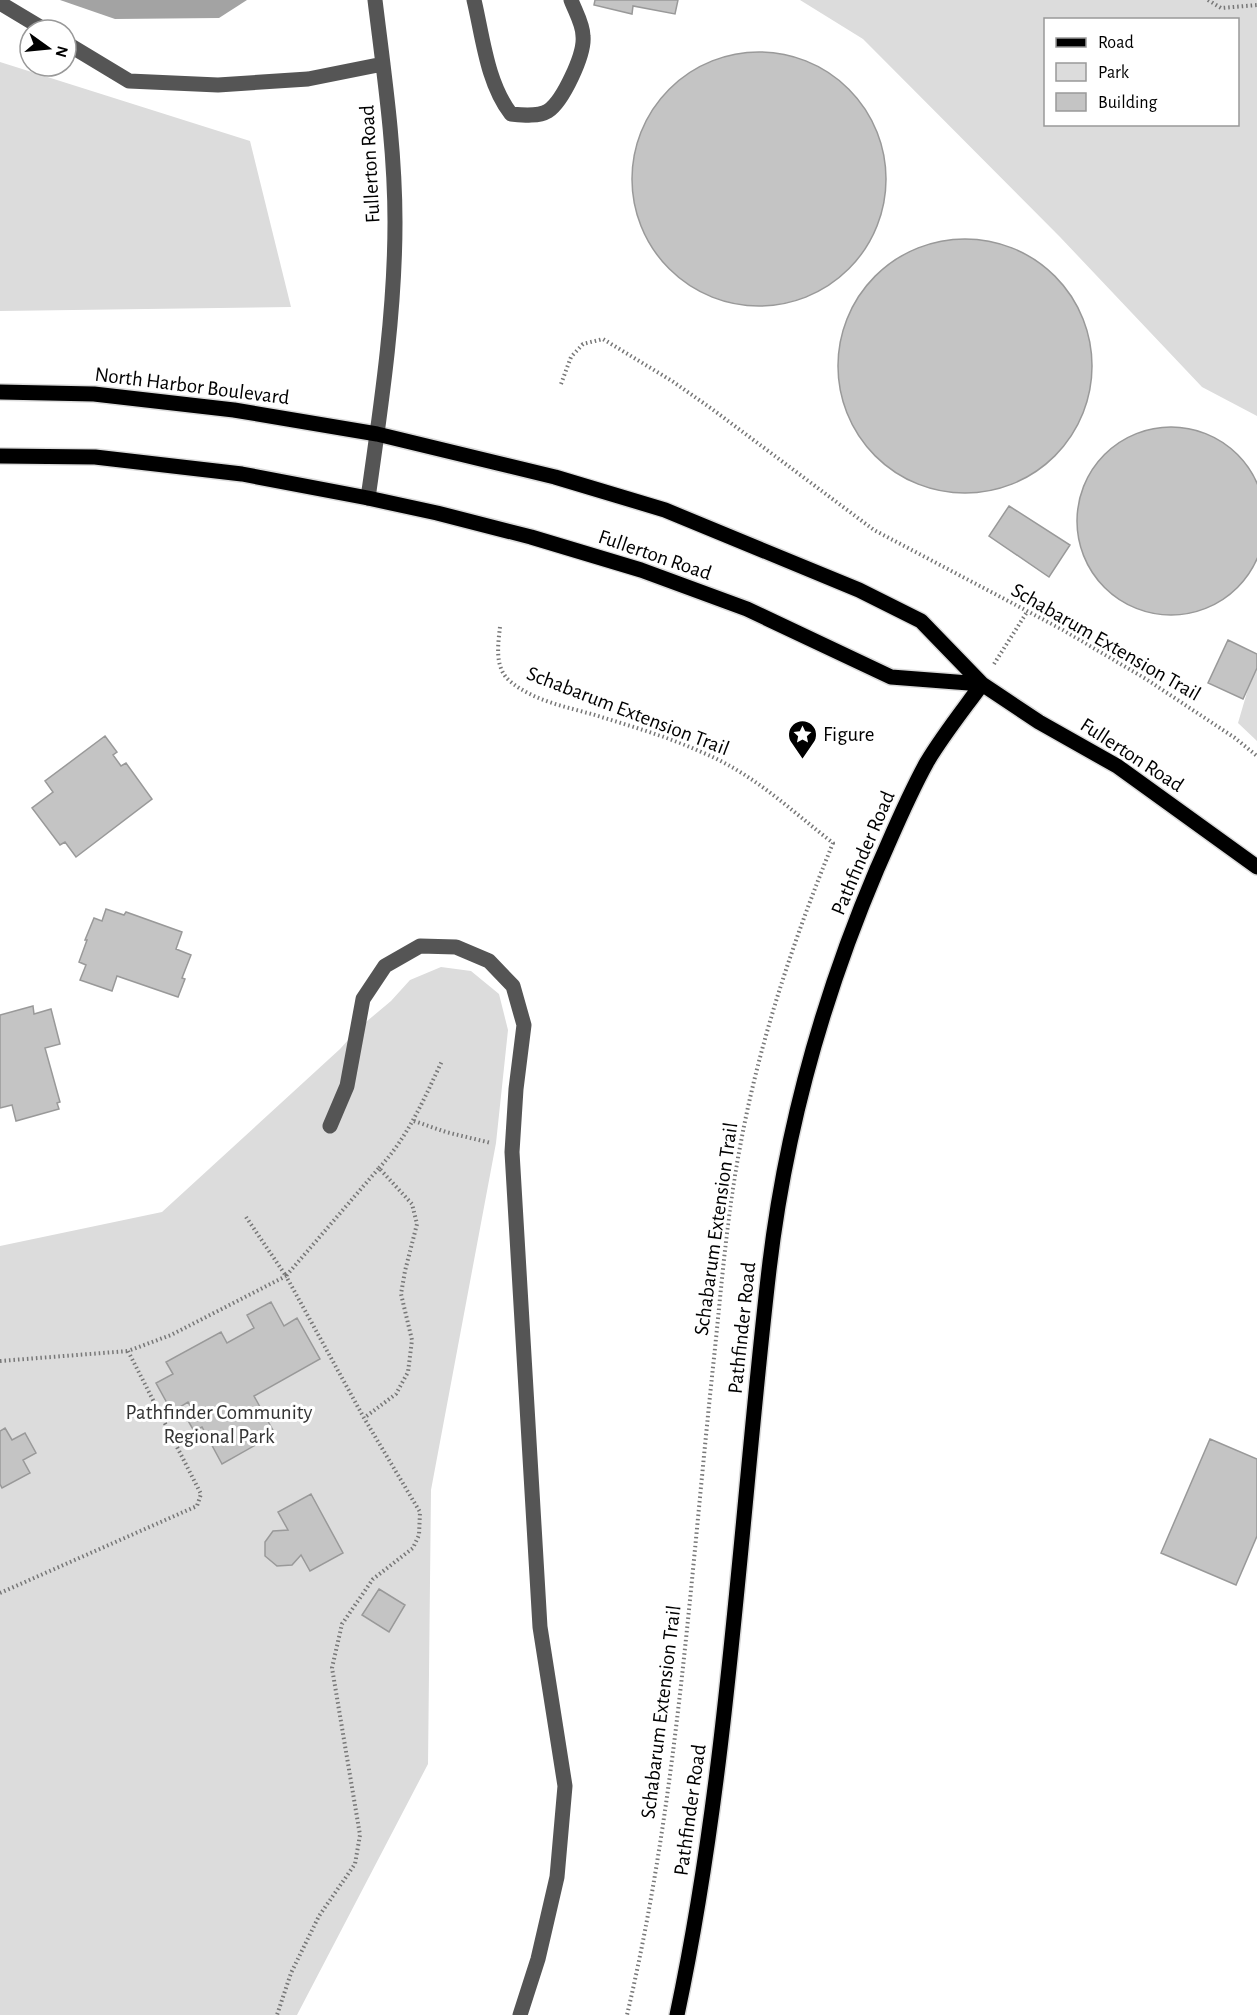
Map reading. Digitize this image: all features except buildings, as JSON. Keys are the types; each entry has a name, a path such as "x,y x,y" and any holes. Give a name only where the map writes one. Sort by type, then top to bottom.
{"main road":[{"name":"North Harbor Boulevard","path":"0,392 94,394 234,410 377,434"},
{"name":"Fullerton Road","path":"377,434 555,477 665,510 770,551 859,590 921,621 982,684 1039,722 1117,766 1257,867"},
{"path":"0,456 95,457 242,474 368,498"},
{"name":"Fullerton Road","path":"368,498 531,537 641,570 747,609 891,677 982,684"},
{"name":"Pathfinder Road","path":"677,2015 704,1872 716,1787 769,1270 795,1119 833,986 859,913 887,847 928,760 982,684"}],"street":[{"name":"Fullerton Road","path":"368,498 385,381 395,223 393,141 375,0"},
{"path":"474,0 494,83 503,103 511,114 528,116 546,112 558,103 578,62 584,34 571,0"},
{"path":"0,3 25,18"},
{"path":"78,50 129,81 218,85 308,79 383,64"},
{"path":"330,1125 347,1086 363,999 385,966 420,946 456,947 489,961 513,986 524,1025 512,1147 540,1627 566,1786 557,1877 537,1959 520,2015"}],"path":[{"path":"1208,0 1221,8 1257,5"},
{"name":"Schabarum Extension Trail","path":"561,384 571,357 583,344 603,339 672,381 874,530 1146,679 1235,738 1257,756"},
{"path":"982,684 1027,612"},
{"name":"Schabarum Extension Trail","path":"500,627 497,646 499,663 509,681 549,702 698,750 736,768 765,787 833,843 787,965 767,1032 740,1146 727,1226 690,1603 657,1868 627,2015"},
{"path":"0,1361 128,1351 171,1335 286,1276 397,1149 414,1121 441,1061"},
{"path":"414,1121 474,1140 512,1147"},
{"path":"364,1418 396,1394 408,1372 412,1340 401,1294 417,1224 412,1204 379,1168"},
{"path":"246,1217 286,1276 364,1418 420,1512 419,1535 413,1548 373,1579 342,1624 332,1668 360,1835 355,1863 319,1916 291,1972 277,2015"},
{"path":"0,1593 196,1506 201,1494 128,1351"}],"green space":[{"path":"800,0 1257,0 1257,416 1202,387 1060,237 863,39"},
{"path":"0,62 18,68 18,78 51,78 250,141 291,307 0,311"},
{"path":"1257,658 1257,741 1238,723"},
{"name":"Pathfinder Community Regional Park","path":"441,967 471,971 499,994 508,1030 496,1143 431,1490 428,1764 297,2015 0,2015 0,1246 162,1212 340,1049 410,980"}],"shaded area":[{"path":"60,0 247,0 219,18 115,19"}],"place":[{"name":"Figure","path":"802,760"}]}
